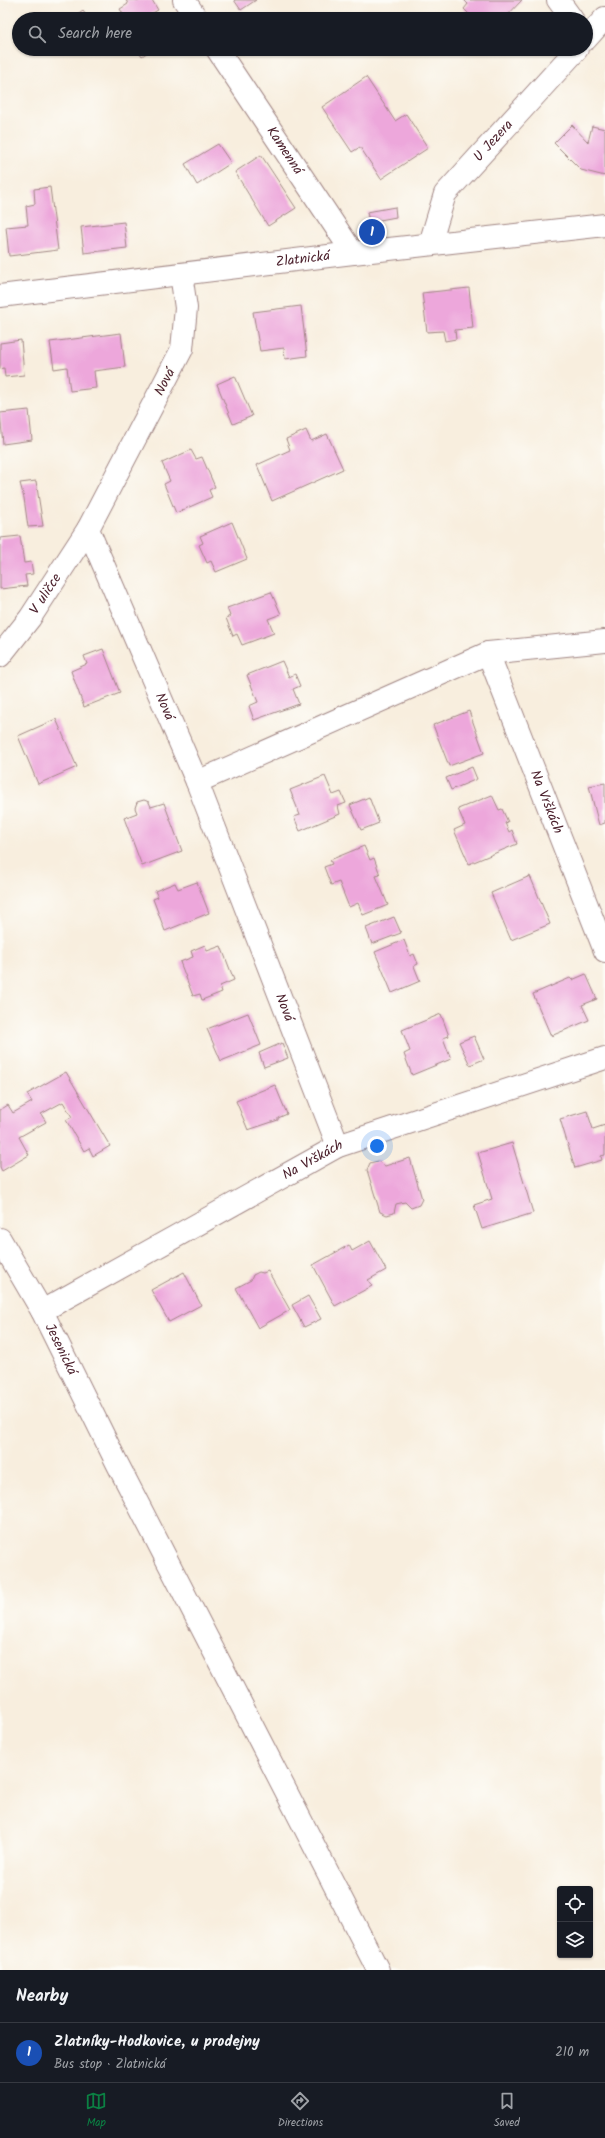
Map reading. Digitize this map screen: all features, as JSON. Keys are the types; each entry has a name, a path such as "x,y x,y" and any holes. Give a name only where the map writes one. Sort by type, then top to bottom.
{"street":[{"path":"184,0 192,12"},
{"path":"558,0 567,12"},
{"path":"593,31 605,18"},
{"name":"Kamenná","path":"222,56 353,253"},
{"name":"U Jezera","path":"430,244 445,194 570,56"},
{"name":"Zlatnická","path":"0,296 353,253 605,225"},
{"name":"Nová","path":"181,274 186,308 182,349 88,529 197,782 338,1146"},
{"name":"V uličce","path":"0,656 30,618 88,529"},
{"path":"197,782 488,653 605,641"},
{"name":"Na Vrškách","path":"488,653 605,951"},
{"name":"Na Vrškách","path":"42,1311 338,1146 605,1058"},
{"name":"Jesenická","path":"0,1239 42,1311 117,1463 378,1970"}],"building":[{"path":"126,0 152,0 158,10 154,12 122,12 120,9 128,4"},
{"path":"234,0 256,0 241,10"},
{"path":"464,0 522,0 511,12 467,12 464,9 468,4"},
{"path":"366,77 395,121 406,114 428,148 381,179 360,147 352,152 322,107"},
{"path":"572,125 588,142 592,126 605,129 605,176 581,170 554,143"},
{"path":"218,144 231,163 197,185 185,164"},
{"path":"261,155 296,208 268,226 235,172"},
{"path":"50,187 58,250 9,256 6,227 28,225 26,206 35,204 34,189"},
{"path":"395,207 396,217 369,222 367,212"},
{"path":"124,222 127,248 84,253 81,227"},
{"path":"469,288 473,328 455,330 456,339 445,341 443,331 427,332 422,293"},
{"path":"301,306 307,356 285,359 284,348 260,351 253,312"},
{"path":"121,333 125,367 94,371 96,388 70,391 67,367 54,369 50,342"},
{"path":"21,340 24,375 5,377 4,368 0,369 0,343"},
{"path":"235,376 252,416 233,424 217,384"},
{"path":"29,410 32,440 3,444 0,413"},
{"path":"306,430 311,441 327,434 343,469 272,501 257,465 290,450 286,439"},
{"path":"191,450 196,459 202,457 215,487 209,490 212,497 176,513 164,484 170,481 162,463"},
{"path":"36,481 43,526 28,527 24,498 20,483"},
{"path":"232,522 247,559 216,572 211,561 207,563 199,545 203,543 200,536"},
{"path":"20,536 24,563 31,562 33,574 25,575 27,586 0,589 0,538"},
{"path":"271,592 281,614 268,619 274,633 242,645 237,634 233,636 226,618 230,616 227,608"},
{"path":"103,649 120,693 84,707 71,671 87,664 84,656"},
{"path":"282,661 289,677 295,674 300,686 293,689 299,704 254,720 249,706 258,702 247,675"},
{"path":"469,711 484,753 449,766 433,725"},
{"path":"56,719 77,767 38,784 18,736"},
{"path":"472,767 477,779 451,790 446,778"},
{"path":"325,776 333,795 341,792 346,803 338,806 340,814 300,831 294,817 300,815 290,790"},
{"path":"605,783 605,823 599,825 589,786"},
{"path":"492,795 499,810 502,809 508,822 505,823 509,832 512,830 517,844 469,864 454,830 465,825 458,809"},
{"path":"369,797 379,823 361,830 350,805"},
{"path":"144,800 149,802 151,807 164,803 182,851 142,866 124,818 137,813 135,808 137,802"},
{"path":"364,846 370,860 374,858 380,875 376,876 388,905 363,915 358,903 349,907 339,882 331,885 324,867 332,864 330,860"},
{"path":"530,876 550,924 511,940 491,893"},
{"path":"197,882 209,913 165,931 153,899 158,897 155,891 175,883 178,889"},
{"path":"394,917 401,933 372,944 366,928"},
{"path":"404,940 410,956 414,954 418,964 414,966 420,981 392,993 375,952"},
{"path":"205,945 207,951 221,946 234,980 220,986 222,992 202,1000 200,994 193,996 180,962 193,957 191,951"},
{"path":"586,974 597,999 582,1005 589,1020 551,1036 533,994 570,978 572,980"},
{"path":"248,1013 261,1045 221,1061 207,1029"},
{"path":"441,1014 449,1036 443,1038 451,1059 412,1075 404,1054 410,1051 402,1030"},
{"path":"474,1036 484,1059 470,1065 459,1042"},
{"path":"282,1043 288,1058 264,1067 259,1053"},
{"path":"66,1072 110,1146 93,1156 89,1148 84,1151 66,1120 72,1117 63,1102 41,1114 46,1122 19,1137 29,1155 2,1171 0,1167 0,1110 8,1105 13,1113 32,1102 27,1094"},
{"path":"275,1085 287,1114 278,1118 278,1120 248,1130 236,1101"},
{"path":"587,1111 593,1129 605,1125 605,1155 601,1156 602,1160 575,1168 560,1119"},
{"path":"512,1143 533,1213 482,1229 474,1205 492,1199 478,1153"},
{"path":"410,1158 422,1199 419,1205 411,1208 405,1202 396,1204 394,1213 387,1215 380,1212 367,1170 370,1163 378,1161 385,1166"},
{"path":"370,1241 386,1270 368,1280 372,1286 335,1306 313,1265 349,1245 352,1251"},
{"path":"268,1271 290,1310 258,1328 236,1288 251,1280 253,1275 259,1272 263,1273"},
{"path":"184,1272 201,1305 169,1322 151,1290"},
{"path":"308,1296 321,1319 304,1327 292,1305"}],"place":[{"name":"Zlatníky-Hodkovice, u prodejny","path":"372,232"}]}
